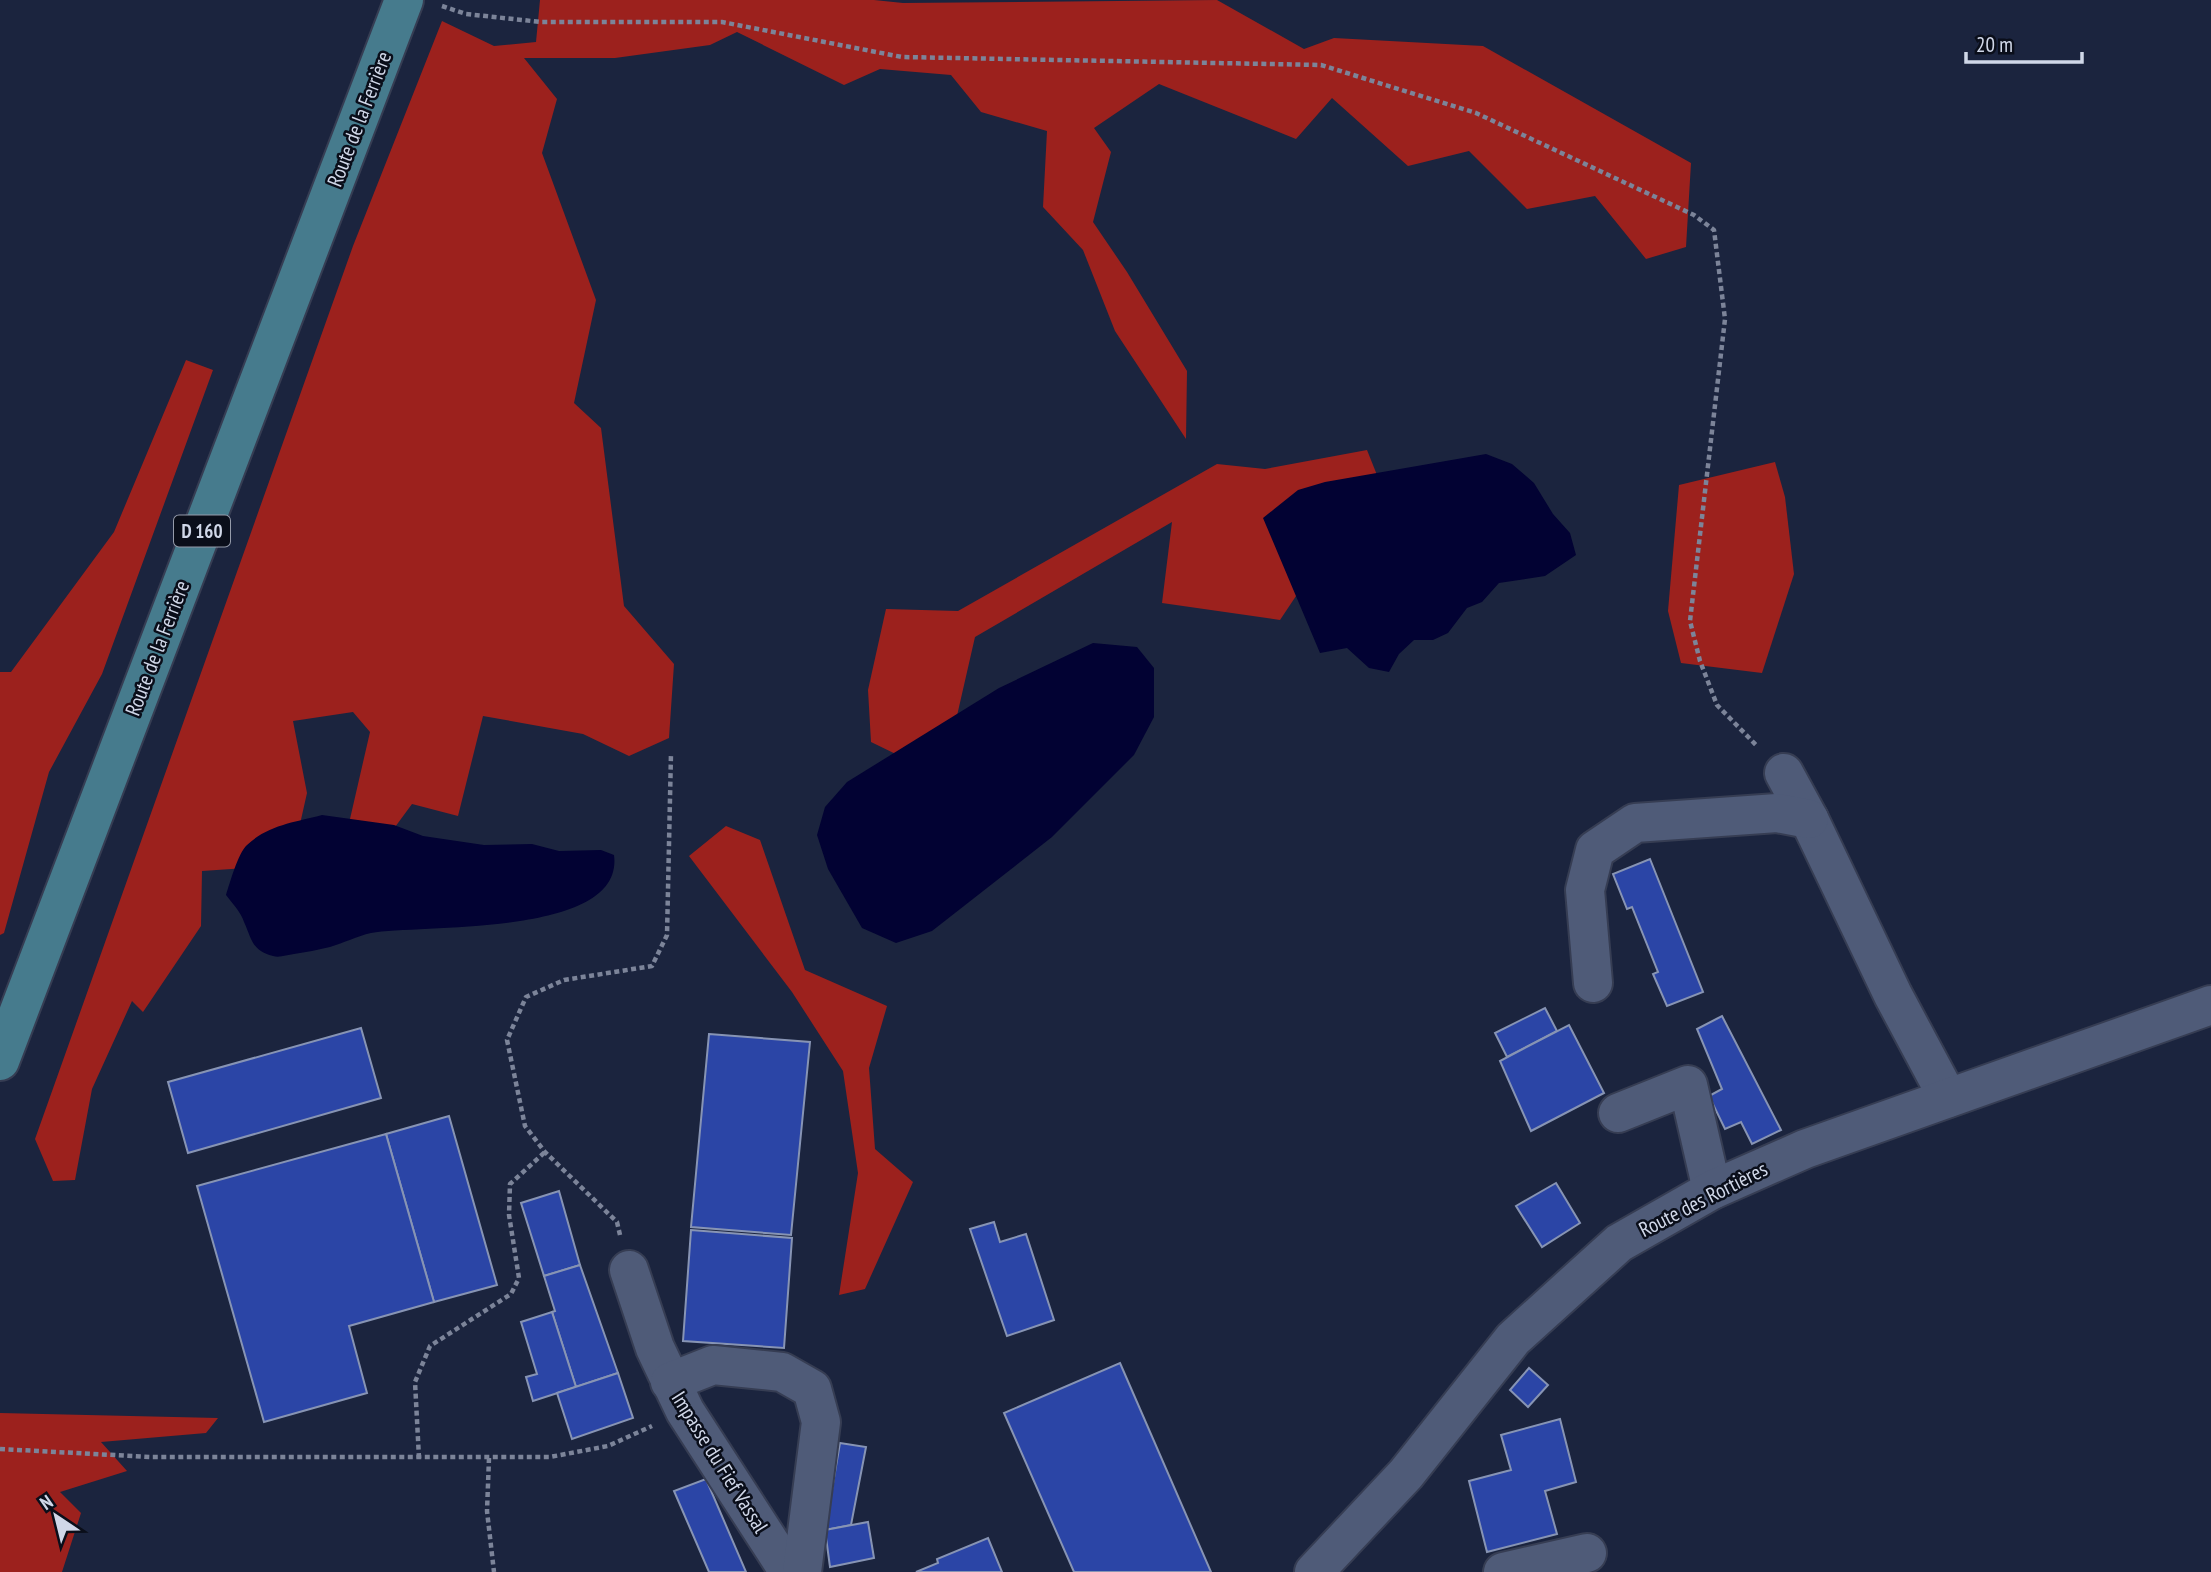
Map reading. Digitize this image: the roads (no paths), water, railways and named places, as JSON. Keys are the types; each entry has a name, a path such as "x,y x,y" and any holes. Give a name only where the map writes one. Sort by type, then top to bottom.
{"main road":[{"name":"Route de la Ferrière","path":"0,1061 418,2"}],"street":[{"path":"1784,773 1893,995 1948,1098"},
{"path":"1593,984 1585,890 1595,850 1635,823 1777,813 1809,820"},
{"name":"Route des Rortières","path":"1314,1572 1406,1474 1513,1339 1619,1243 1712,1191 1805,1149 2211,1005"},
{"path":"1618,1114 1688,1085 1712,1191"},
{"name":"Impasse du Fief Vassal","path":"629,1270 655,1348 678,1396 789,1572"},
{"path":"678,1396 713,1365 782,1372 811,1389 821,1422 802,1572"},
{"path":"1503,1572 1587,1553"}]}
